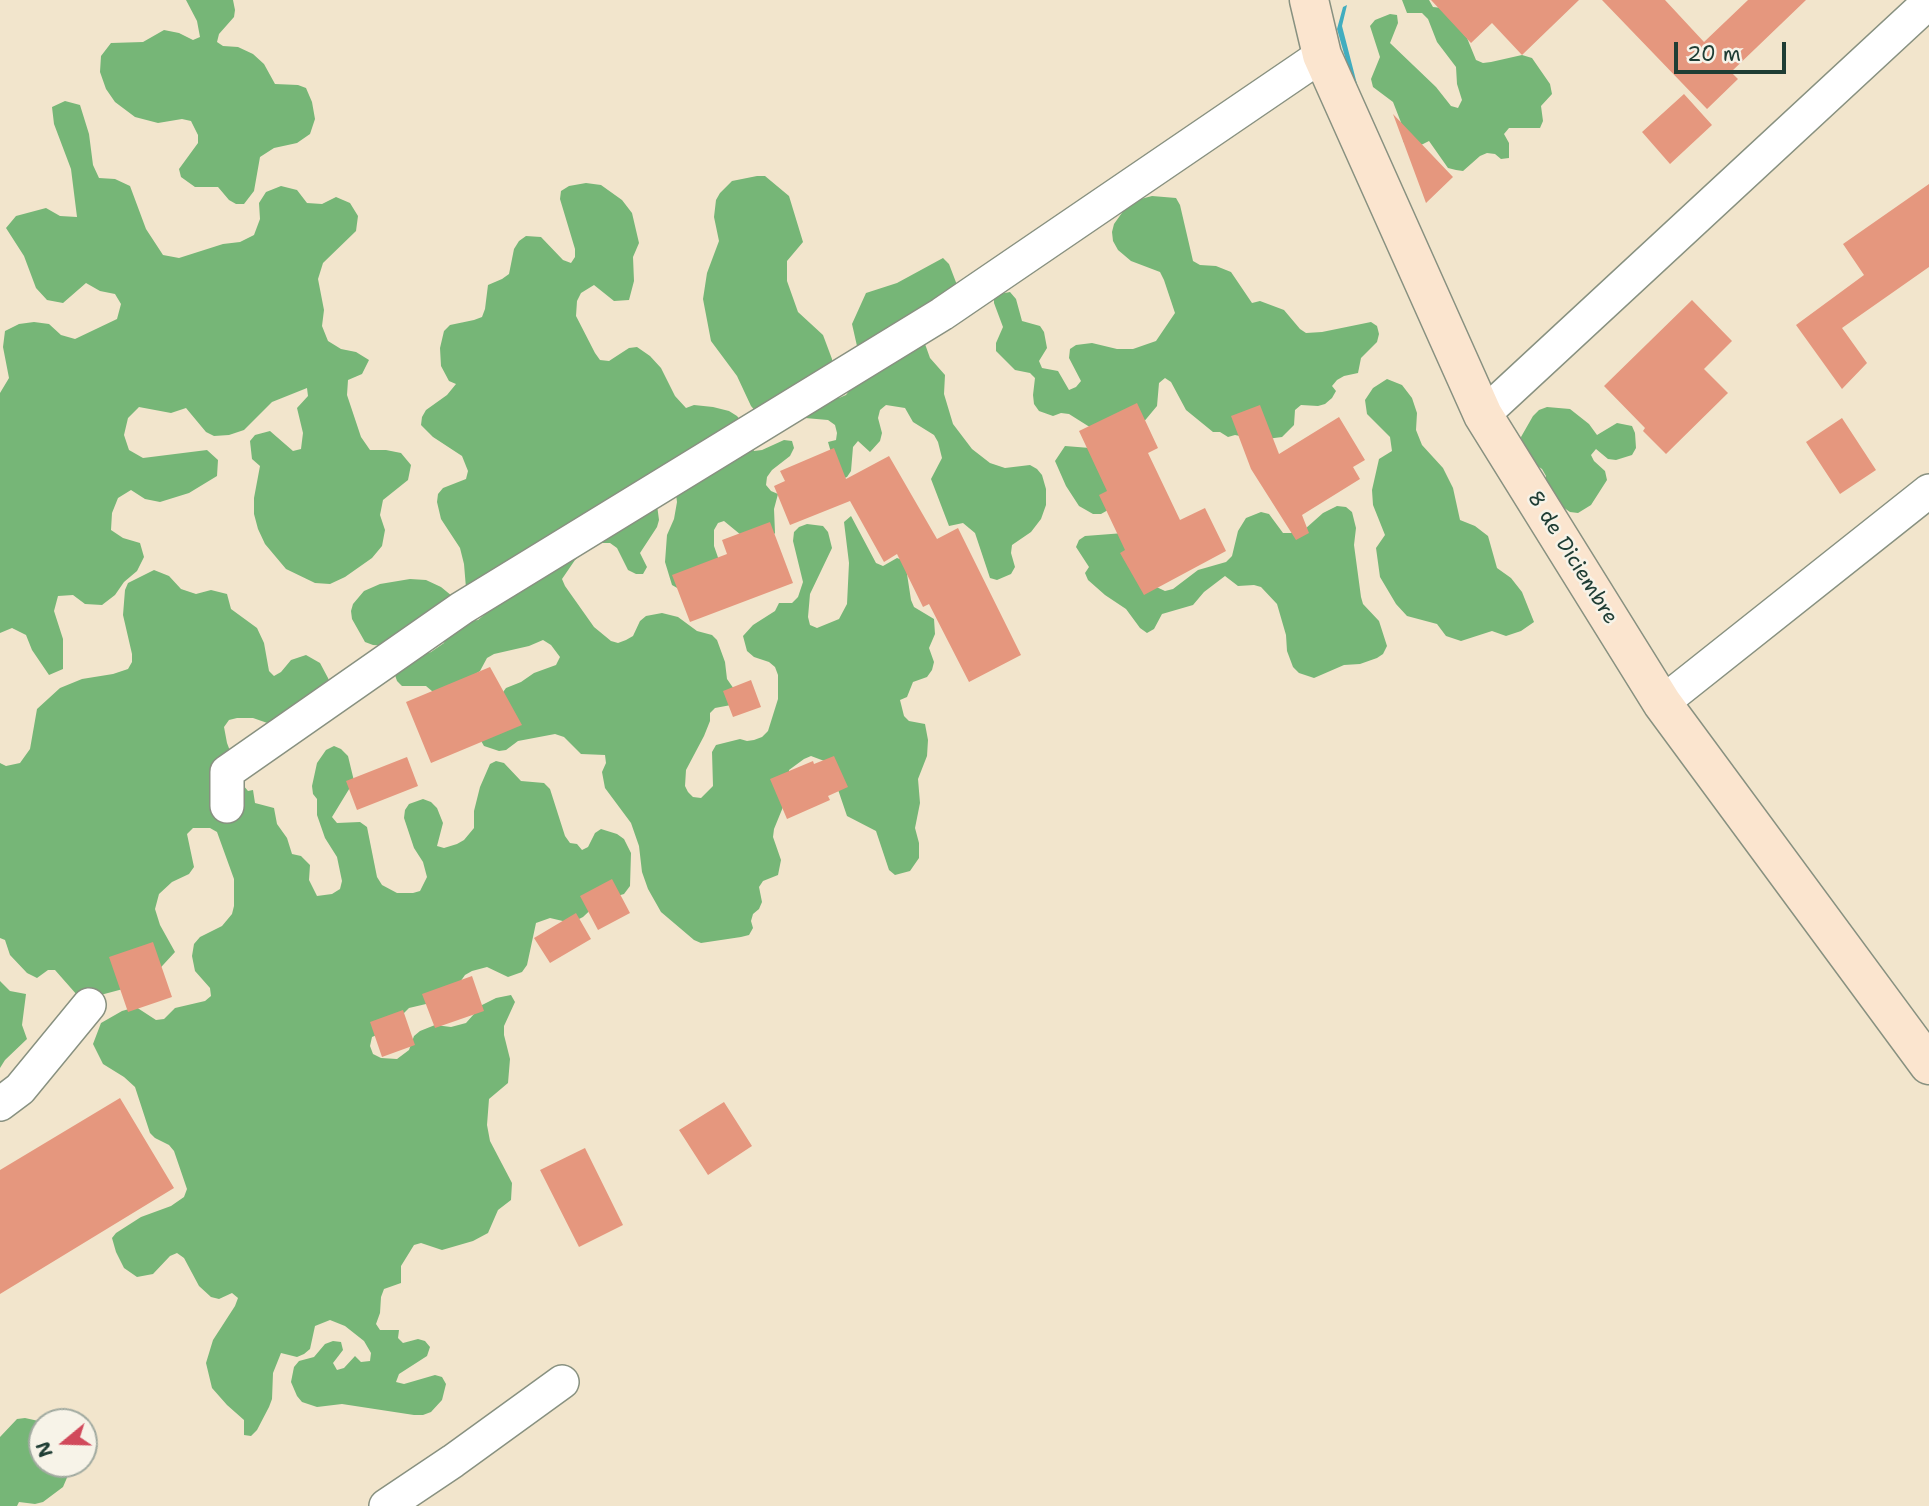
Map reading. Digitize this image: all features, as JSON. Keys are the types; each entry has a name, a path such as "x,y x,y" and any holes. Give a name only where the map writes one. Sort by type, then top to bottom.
{"street":[{"name":"8 de Diciembre","path":"1309,0 1322,55 1483,415 1661,703 1929,1065"},
{"path":"1483,415 1929,2"},
{"path":"227,806 227,772 462,608 942,314 1322,55"},
{"path":"1661,703 1929,491"},
{"path":"0,1104 20,1089 89,1005"},
{"path":"386,1506 562,1382"}],"green space":[{"path":"186,0 233,0 234,17 219,34 217,42 253,54 264,64 275,84 306,88 312,102 315,119 310,134 297,143 274,148 260,157 254,191 244,204 229,200 218,187 195,187 181,177 179,169 198,143 198,135 191,121 182,119 158,123 135,117 115,102 106,89 100,72 101,56 111,43 143,42 164,30 193,40 200,37 197,21"},
{"path":"1402,0 1429,0 1433,7 1442,8 1467,38 1476,60 1483,63 1522,55 1532,58 1550,84 1552,94 1541,106 1543,121 1540,128 1509,128 1504,134 1509,143 1509,158 1501,159 1495,154 1487,153 1463,171 1448,168 1429,141 1415,148 1407,147 1393,102 1373,87 1371,79 1380,57 1370,26 1375,20 1390,14 1397,15 1398,23 1390,43 1436,87 1451,106 1458,108 1462,100 1456,67 1437,42 1428,19 1422,13 1407,13"},
{"path":"65,101 80,105 89,134 93,165 99,178 115,179 130,186 146,229 163,255 179,258 223,244 240,242 254,235 260,219 259,203 266,192 281,186 297,190 307,203 322,204 336,197 350,203 358,216 356,231 323,263 318,279 324,310 322,326 328,341 369,360 362,374 348,380 347,395 361,437 370,450 401,453 411,465 408,480 383,500 380,515 385,530 382,546 372,558 345,577 330,584 315,583 286,569 265,544 258,529 254,498 260,466 252,459 250,441 255,435 270,431 293,451 301,449 303,433 297,408 308,396 307,388 272,402 244,430 229,435 214,436 206,432 186,408 171,413 139,407 128,418 124,435 129,450 143,458 207,450 218,460 217,476 189,493 160,502 145,499 131,490 118,498 112,513 111,530 123,538 140,543 144,557 137,571 102,605 85,604 73,595 58,596 54,611 63,639 63,669 49,675 32,650 26,635 12,628 0,633 0,393 9,378 3,347 5,331 19,324 34,322 49,324 61,335 75,339 117,319 121,304 115,294 100,291 86,283 63,303 47,300 36,288 24,256 6,228 16,216 46,208 60,216 77,217 71,169 54,124 52,107"},
{"path":"765,176 789,196 803,242 787,261 787,281 798,312 823,335 832,359 835,392 839,398 846,395 856,382 857,346 852,324 866,293 897,283 943,258 949,264 957,285 938,336 925,344 930,358 945,375 944,394 953,424 972,449 990,463 1005,468 1030,465 1037,469 1046,489 1046,505 1041,519 1031,532 1012,545 1015,567 1011,574 997,580 990,578 975,533 963,523 949,526 931,479 942,458 938,442 934,435 913,422 905,408 886,405 880,410 880,441 870,452 858,441 853,447 851,471 847,477 839,480 828,442 836,440 835,425 828,420 805,418 775,429 751,406 737,376 711,341 703,299 707,273 719,241 714,217 716,200 732,181"},
{"path":"586,183 601,185 622,200 632,213 639,243 633,257 634,281 629,300 614,301 594,285 581,293 577,301 576,316 600,360 609,361 629,348 637,347 661,368 675,396 686,408 694,405 713,407 737,416 746,427 754,451 784,440 792,441 794,448 790,456 767,477 766,485 778,494 774,509 775,533 770,539 741,535 724,521 718,523 714,530 714,546 722,569 679,589 672,585 665,562 667,535 674,519 676,494 657,505 657,527 640,553 647,567 643,574 628,570 617,548 610,543 601,543 575,560 562,579 594,627 611,641 618,643 626,640 633,636 640,621 646,616 662,613 678,617 697,631 712,635 717,640 725,662 727,679 736,692 731,705 715,708 710,713 704,736 686,770 685,786 688,792 693,797 701,798 713,786 712,752 716,745 740,739 754,740 768,731 778,699 778,675 769,662 754,657 747,651 743,636 753,625 775,611 779,603 792,603 798,597 803,582 793,541 794,532 799,527 807,524 823,526 828,532 832,548 810,594 810,625 817,628 839,619 847,604 849,563 844,522 851,516 876,563 883,566 897,558 905,561 914,607 934,619 935,634 929,648 934,662 932,670 927,677 913,682 907,697 900,700 904,716 909,721 925,724 928,740 927,756 918,779 920,803 915,828 919,858 910,871 895,875 889,870 876,831 847,816 827,762 811,756 804,759 789,770 789,785 774,829 773,837 781,860 778,875 763,881 759,887 762,902 753,914 753,928 749,935 741,937 701,943 661,912 642,872 639,846 631,823 605,788 602,772 606,763 605,755 581,754 564,737 555,734 518,741 506,750 499,751 484,746 480,739 496,702 506,688 556,665 560,657 551,645 543,640 494,654 487,658 480,671 439,697 426,686 402,686 397,681 392,666 431,652 444,643 446,634 388,646 373,645 365,642 352,619 353,604 364,591 380,584 410,579 426,580 441,587 452,596 470,621 478,620 490,610 466,588 460,548 441,519 437,502 438,494 443,488 466,479 468,471 462,456 433,437 421,425 422,417 426,410 447,395 456,384 449,381 441,366 440,348 444,331 450,325 482,317 488,285 509,274 514,249 519,241 526,236 541,237 563,260 571,263 575,257 575,249 560,199 561,191 569,186"},
{"path":"1152,196 1176,198 1193,261 1231,272 1252,303 1260,301 1284,310 1306,333 1371,322 1377,326 1377,342 1361,358 1358,373 1337,380 1332,386 1336,391 1325,404 1301,405 1295,410 1294,425 1282,437 1259,440 1235,435 1228,437 1220,432 1213,432 1186,410 1171,382 1165,378 1159,383 1157,406 1142,424 1096,431 1069,414 1053,416 1039,411 1034,404 1035,378 1030,373 1015,370 996,351 996,343 1003,327 994,303 994,295 1010,292 1016,299 1022,321 1040,326 1044,332 1047,348 1039,361 1042,368 1058,371 1069,390 1081,381 1069,358 1070,349 1076,345 1092,343 1117,349 1133,349 1156,341 1175,313 1164,280 1160,272 1131,261 1118,250 1112,232 1124,210 1137,200"},
{"path":"1387,379 1402,385 1412,398 1417,413 1416,430 1422,445 1443,468 1453,488 1460,520 1475,526 1488,536 1497,568 1511,578 1522,592 1534,622 1521,631 1506,636 1492,631 1461,641 1446,636 1437,624 1407,616 1396,604 1380,577 1376,548 1385,535 1373,505 1372,490 1379,459 1392,451 1390,437 1367,414 1365,400 1373,388"},
{"path":"1547,407 1570,409 1589,424 1597,435 1617,423 1632,426 1635,433 1636,448 1632,455 1616,460 1608,459 1596,449 1591,455 1605,471 1607,480 1591,505 1578,513 1570,512 1557,503 1544,484 1546,476 1542,469 1529,460 1522,446 1521,437 1533,416"},
{"path":"1065,446 1090,448 1120,473 1108,510 1093,514 1079,506 1055,461"},
{"path":"1337,506 1346,507 1352,512 1356,528 1354,545 1361,597 1363,604 1379,621 1387,646 1377,658 1360,664 1344,665 1314,678 1299,673 1293,667 1277,604 1261,587 1238,586 1225,576 1204,592 1193,605 1162,614 1154,629 1147,633 1126,609 1088,580 1085,573 1089,567 1076,547 1079,540 1085,536 1124,533 1150,584 1165,591 1173,589 1198,570 1226,562 1232,556 1238,531 1246,518 1261,512 1269,514 1283,533 1291,533 1305,529 1323,513"},
{"path":"154,570 169,576 181,589 196,594 211,590 227,594 231,609 257,628 264,643 269,671 274,676 291,660 306,655 320,663 328,678 336,701 276,726 253,718 237,718 229,720 224,727 227,743 243,785 248,791 253,790 255,803 274,808 277,824 287,838 292,854 301,856 310,865 309,880 317,896 332,894 340,889 342,881 337,857 325,838 317,815 317,799 312,786 317,763 326,750 334,746 348,756 354,781 332,817 337,823 360,822 367,827 377,877 382,885 397,893 420,891 427,877 404,818 409,804 423,799 431,802 437,808 443,823 437,846 444,848 457,844 474,828 474,811 480,787 490,764 496,761 504,763 521,781 544,783 550,789 565,836 570,843 577,844 582,850 588,847 595,833 601,829 624,839 631,853 630,886 624,894 600,901 575,921 550,918 536,923 527,965 522,972 508,977 487,967 472,971 426,1004 409,1008 386,1031 372,1037 370,1046 373,1054 381,1058 397,1059 409,1050 414,1036 420,1031 435,1025 451,1027 466,1023 482,1005 496,998 511,995 515,1002 504,1026 510,1059 508,1083 489,1099 487,1125 490,1141 512,1183 511,1200 498,1210 488,1233 473,1241 442,1250 421,1243 414,1245 401,1266 401,1283 384,1289 381,1297 376,1324 380,1330 399,1330 398,1338 403,1343 418,1339 425,1341 430,1347 427,1356 399,1374 396,1382 404,1384 435,1375 442,1377 446,1384 442,1400 431,1412 423,1415 342,1404 317,1407 302,1402 291,1382 294,1367 299,1361 314,1357 325,1344 341,1342 343,1350 333,1363 337,1370 344,1368 355,1356 361,1362 370,1361 371,1353 364,1341 345,1326 330,1320 315,1326 310,1349 304,1354 297,1357 281,1353 273,1373 269,1407 257,1430 251,1436 244,1435 244,1420 212,1388 206,1363 213,1340 238,1298 232,1293 219,1299 211,1297 199,1286 184,1258 177,1253 170,1256 153,1274 137,1277 124,1268 116,1252 112,1238 116,1233 141,1217 171,1206 184,1197 187,1189 174,1151 150,1133 135,1087 103,1064 93,1044 101,1023 122,1011 136,1007 156,1020 164,1019 175,1008 205,1001 211,996 210,988 195,971 192,956 194,944 200,937 222,926 232,914 234,906 234,879 217,832 210,828 193,828 187,834 194,867 189,874 172,882 159,894 155,909 160,925 175,952 152,977 93,997 77,995 55,970 48,970 37,978 27,973 10,955 5,940 0,938 0,763 6,766 20,763 30,749 37,709 60,688 82,679 128,669 132,654 123,615 125,590 128,583"},
{"path":"0,981 10,991 26,994 22,1025 27,1039 0,1068"},
{"path":"17,1419 28,1419 28,1478 67,1478 63,1487 43,1502 19,1502 17,1506 0,1506 0,1437"}],"water":[{"path":"1347,5 1342,26 1365,115 1361,113 1337,29 1343,7"}],"building":[{"path":"1431,0 1579,0 1522,55 1492,23 1471,43"},
{"path":"1602,0 1665,0 1704,42 1748,0 1806,0 1731,72 1738,79 1707,109"},
{"path":"1684,94 1712,125 1670,164 1642,132"},
{"path":"1393,114 1453,177 1426,203"},
{"path":"1929,184 1929,267 1842,328 1867,363 1842,389 1796,325 1864,275 1843,244"},
{"path":"1692,300 1732,341 1704,369 1728,393 1666,454 1604,386"},
{"path":"1137,403 1158,448 1148,453 1180,520 1205,508 1226,551 1144,595 1120,553 1125,550 1099,495 1107,491 1079,431"},
{"path":"1260,405 1279,454 1339,417 1365,460 1353,467 1360,479 1302,515 1309,533 1296,540 1251,469 1231,416"},
{"path":"1842,418 1876,470 1840,494 1806,442"},
{"path":"834,448 846,479 889,456 937,539 958,528 1021,655 969,682 929,604 923,607 897,554 884,562 850,501 790,525 774,486 785,481 780,471"},
{"path":"770,522 793,583 690,622 672,575 727,554 722,540"},
{"path":"490,667 522,725 431,763 406,702"},
{"path":"751,680 761,707 733,717 723,691"},
{"path":"834,756 848,787 828,796 830,800 787,819 770,779 813,761 814,764"},
{"path":"407,757 418,786 357,810 346,781"},
{"path":"612,879 630,913 598,930 580,896"},
{"path":"576,913 591,939 550,963 534,938"},
{"path":"153,942 172,997 128,1012 109,957"},
{"path":"472,976 484,1011 435,1028 422,994"},
{"path":"403,1010 415,1045 382,1057 370,1022"},
{"path":"120,1098 174,1188 0,1294 0,1170"},
{"path":"724,1102 752,1146 708,1175 679,1130"},
{"path":"585,1148 623,1225 579,1247 540,1170"}]}
